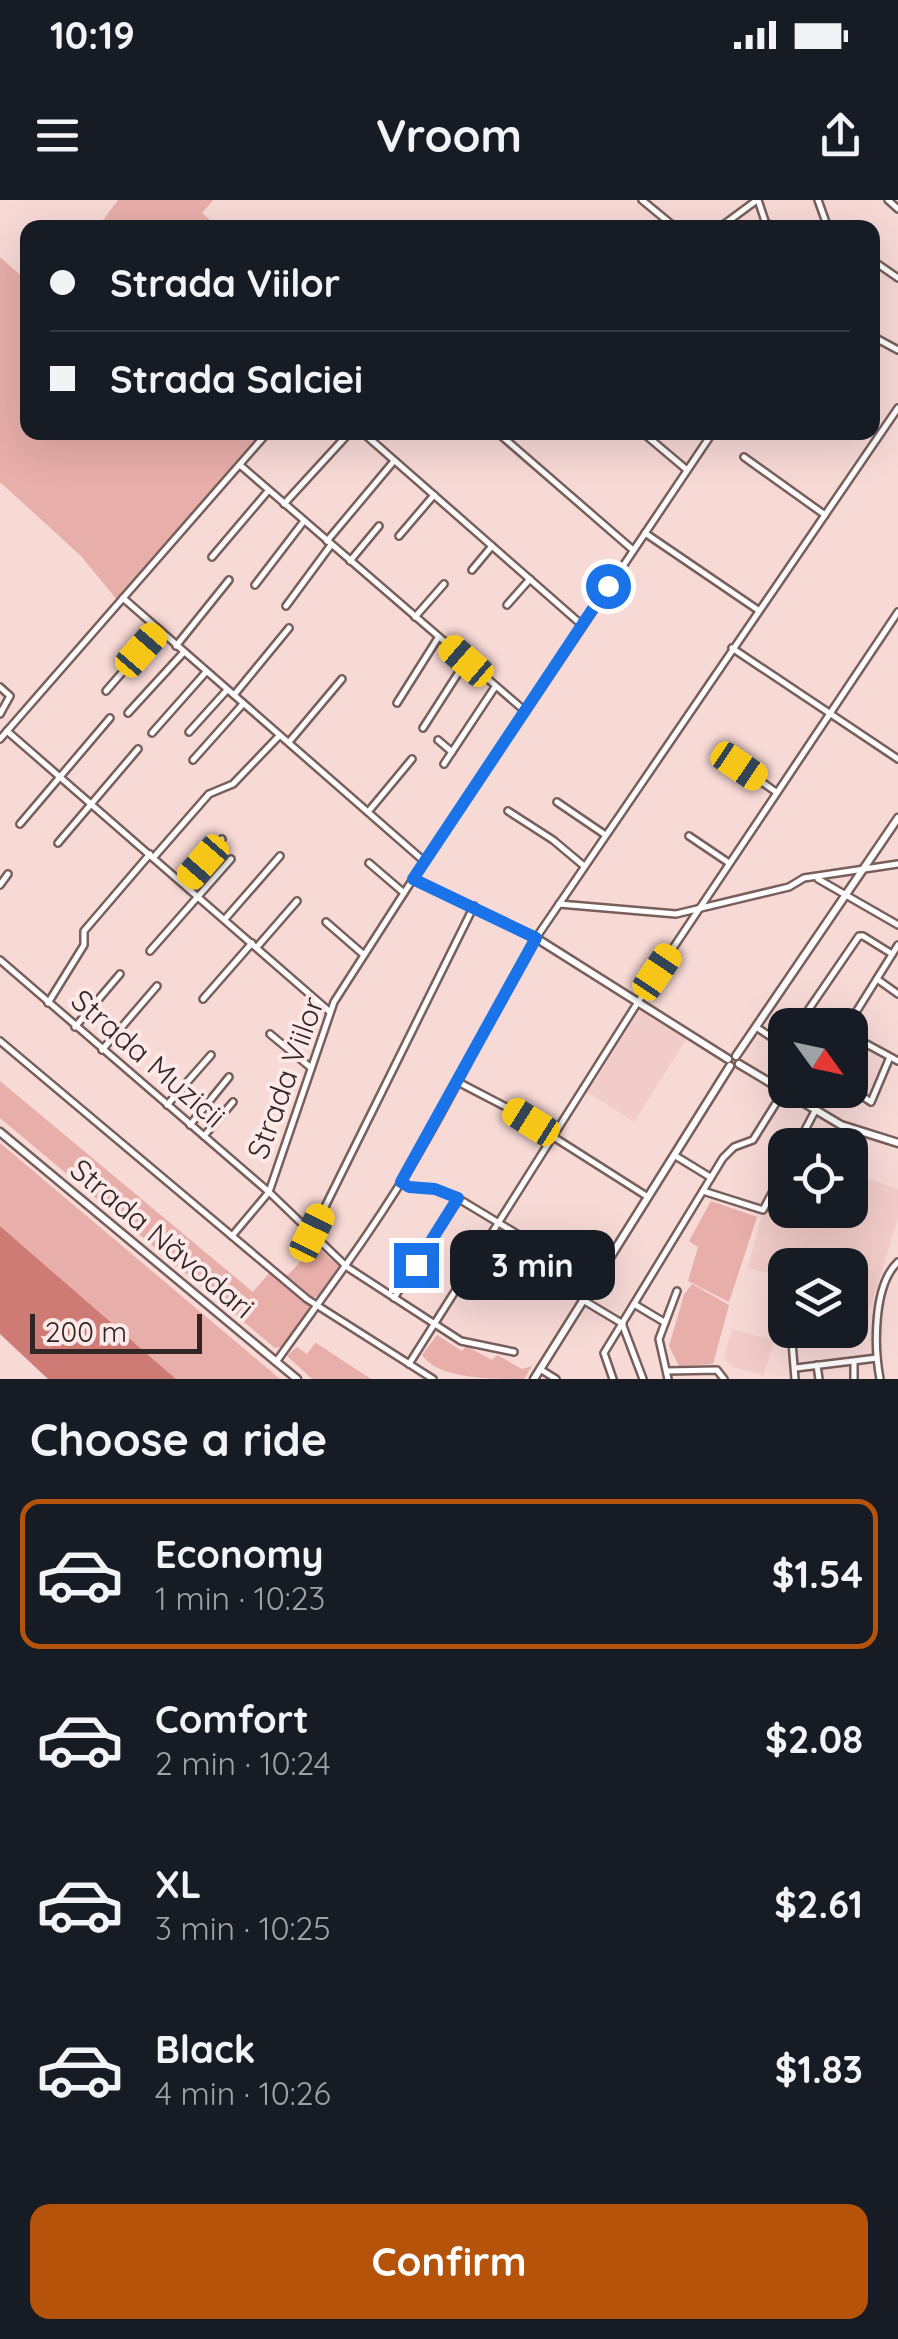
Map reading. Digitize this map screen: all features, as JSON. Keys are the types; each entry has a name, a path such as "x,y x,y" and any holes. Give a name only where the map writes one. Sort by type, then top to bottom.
{"street":[{"path":"642,200 666,220"},
{"path":"729,220 758,200"},
{"path":"888,200 898,209"},
{"path":"880,434 898,408"},
{"path":"0,739 261,440"},
{"path":"284,504 343,440"},
{"path":"371,440 582,625"},
{"path":"506,440 633,550"},
{"path":"651,440 687,470"},
{"name":"Strada Viilor","path":"232,1236 269,1192 330,1012 413,879 707,440"},
{"path":"276,1362 347,1268 401,1182 558,904 876,440"},
{"path":"744,457 825,515"},
{"path":"286,606 394,460"},
{"path":"240,466 526,712"},
{"path":"212,558 268,490"},
{"path":"399,536 434,494"},
{"path":"255,585 304,521"},
{"path":"350,561 379,526"},
{"path":"644,533 758,610"},
{"path":"472,570 492,546"},
{"path":"507,605 530,578"},
{"path":"176,646 230,580"},
{"path":"415,617 444,584"},
{"path":"122,598 425,862"},
{"path":"409,1364 638,1001 898,612"},
{"path":"234,696 289,628"},
{"path":"106,691 159,630"},
{"path":"396,703 439,637"},
{"path":"732,648 898,759"},
{"path":"128,712 184,652"},
{"path":"423,728 466,661"},
{"path":"152,733 206,672"},
{"path":"288,743 342,680"},
{"path":"444,764 496,686"},
{"path":"0,687 10,696 0,714"},
{"path":"189,732 228,690"},
{"path":"193,760 243,704"},
{"path":"20,824 110,718"},
{"path":"7,731 330,1012"},
{"path":"48,1003 84,945 84,931 209,794 234,784 279,736"},
{"path":"438,740 452,752"},
{"path":"58,842 138,749"},
{"path":"368,812 412,759"},
{"path":"739,766 776,792"},
{"path":"557,802 605,834"},
{"path":"508,811 584,866"},
{"path":"534,1379 733,1061 898,818"},
{"path":"689,836 729,864"},
{"path":"184,884 222,839"},
{"path":"225,919 280,856"},
{"path":"150,951 230,859"},
{"path":"370,863 404,893"},
{"path":"558,904 676,914 789,887 804,878 898,864"},
{"path":"0,885 8,874"},
{"path":"817,878 898,925"},
{"path":"413,879 536,938 768,1083"},
{"path":"203,998 297,901"},
{"path":"312,1233 474,906"},
{"path":"326,922 364,955"},
{"path":"809,1008 858,936 892,954"},
{"path":"859,1008 898,946"},
{"name":"Strada Muzicii","path":"0,960 269,1192 347,1268 461,1340 514,1352"},
{"path":"76,1026 120,974"},
{"path":"877,980 898,994"},
{"path":"102,1050 157,986"},
{"path":"756,1027 768,1034"},
{"path":"270,1034 312,1068"},
{"path":"0,1041 317,1306 432,1379"},
{"path":"868,1045 898,1062"},
{"path":"167,1105 211,1055"},
{"path":"868,1100 871,1102 888,1056"},
{"path":"190,1125 229,1077"},
{"path":"458,1081 554,1136 648,1197"},
{"path":"204,1136 233,1102"},
{"path":"613,1379 604,1353 711,1178 734,1147 753,1140 773,1108"},
{"path":"809,1108 853,1130 898,1143"},
{"path":"806,1128 815,1111"},
{"name":"Strada Năvodari","path":"0,1132 296,1379"},
{"path":"674,1155 711,1178"},
{"path":"401,1182 458,1198 596,1281"},
{"path":"704,1192 763,1210 768,1200"},
{"path":"394,1298 458,1198"},
{"path":"880,1379 876,1325 891,1269 898,1262"},
{"path":"677,1291 660,1339 668,1375 717,1370 724,1379"},
{"path":"583,1300 622,1324 643,1379"},
{"path":"634,1304 664,1322"},
{"path":"793,1348 795,1379"},
{"path":"796,1368 876,1358"},
{"path":"854,1361 854,1379"},
{"path":"818,1365 819,1379"},
{"path":"540,1369 556,1379"}],"shaded area":[{"path":"118,200 213,200 202,213 210,220 103,220"},
{"path":"0,257 20,275 20,440 261,440 118,601 81,556 0,482"},
{"path":"641,1008 687,1038 634,1122 588,1092"},
{"path":"0,1081 253,1292 271,1271 308,1302 310,1309 282,1347 275,1348 0,1118"},
{"path":"0,1143 280,1379 176,1379 0,1226"},
{"path":"868,1179 898,1189 898,1218 870,1308 868,1248 768,1248 768,1273 748,1268 768,1206 768,1228 868,1228"},
{"path":"711,1201 757,1217 729,1302 688,1281 698,1247 689,1241"},
{"path":"0,1226 176,1379 48,1379 0,1334"},
{"path":"312,1243 339,1266 317,1297 284,1274 288,1275 314,1247"},
{"path":"692,1284 729,1305 713,1364 679,1366 669,1346 684,1295"},
{"path":"732,1329 768,1338 768,1348 772,1348 764,1375 732,1367 724,1358"},
{"path":"437,1335 462,1351 466,1346 492,1360 497,1355 522,1369 532,1366 524,1379 452,1373 422,1355"},
{"path":"316,1342 371,1379 312,1379 287,1356 297,1347 307,1354"}],"route":[{"path":"416,1265 458,1198 401,1182 536,938 413,879 608,586"}]}
